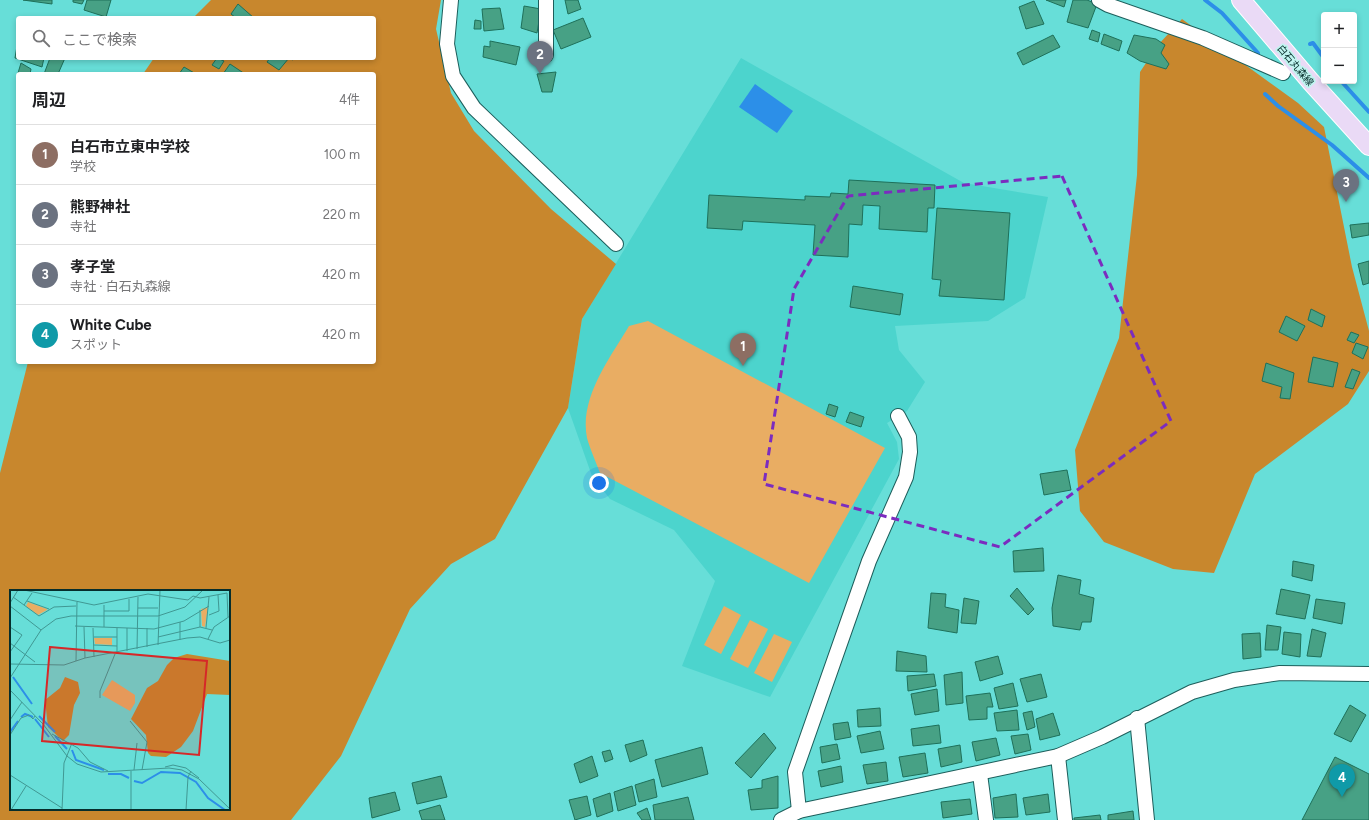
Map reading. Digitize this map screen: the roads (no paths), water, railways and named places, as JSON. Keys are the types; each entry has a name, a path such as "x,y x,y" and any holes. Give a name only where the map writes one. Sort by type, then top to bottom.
{"main road":[{"name":"白石丸森線","path":"1241,0 1311,82 1369,146"}],"street":[{"path":"451,0 447,44 453,76 474,108 616,244"},
{"path":"546,0 546,55"},
{"path":"1105,2 1203,38 1283,73"},
{"path":"799,811 795,772 869,561 906,477 910,452 909,437 898,416"},
{"path":"785,819 799,811 980,774 1058,756 1102,737 1137,718 1192,692 1234,680 1280,673 1369,674"},
{"path":"1137,718 1147,820"},
{"path":"1058,756 1065,820"},
{"path":"980,774 986,820"}],"water":[{"path":"755,84 793,111 777,133 739,107"}],"waterway":[{"path":"1205,0 1222,13 1258,53 1258,59"},
{"path":"1310,44 1313,43 1321,54"},
{"path":"1344,84 1369,112"},
{"path":"1265,94 1278,106 1332,145 1369,178"}],"place":[{"name":"熊野神社","path":"540,74"},
{"name":"孝子堂","path":"1346,202"},
{"name":"白石市立東中学校","path":"743,366"},
{"name":"White Cube","path":"1342,797"}]}
